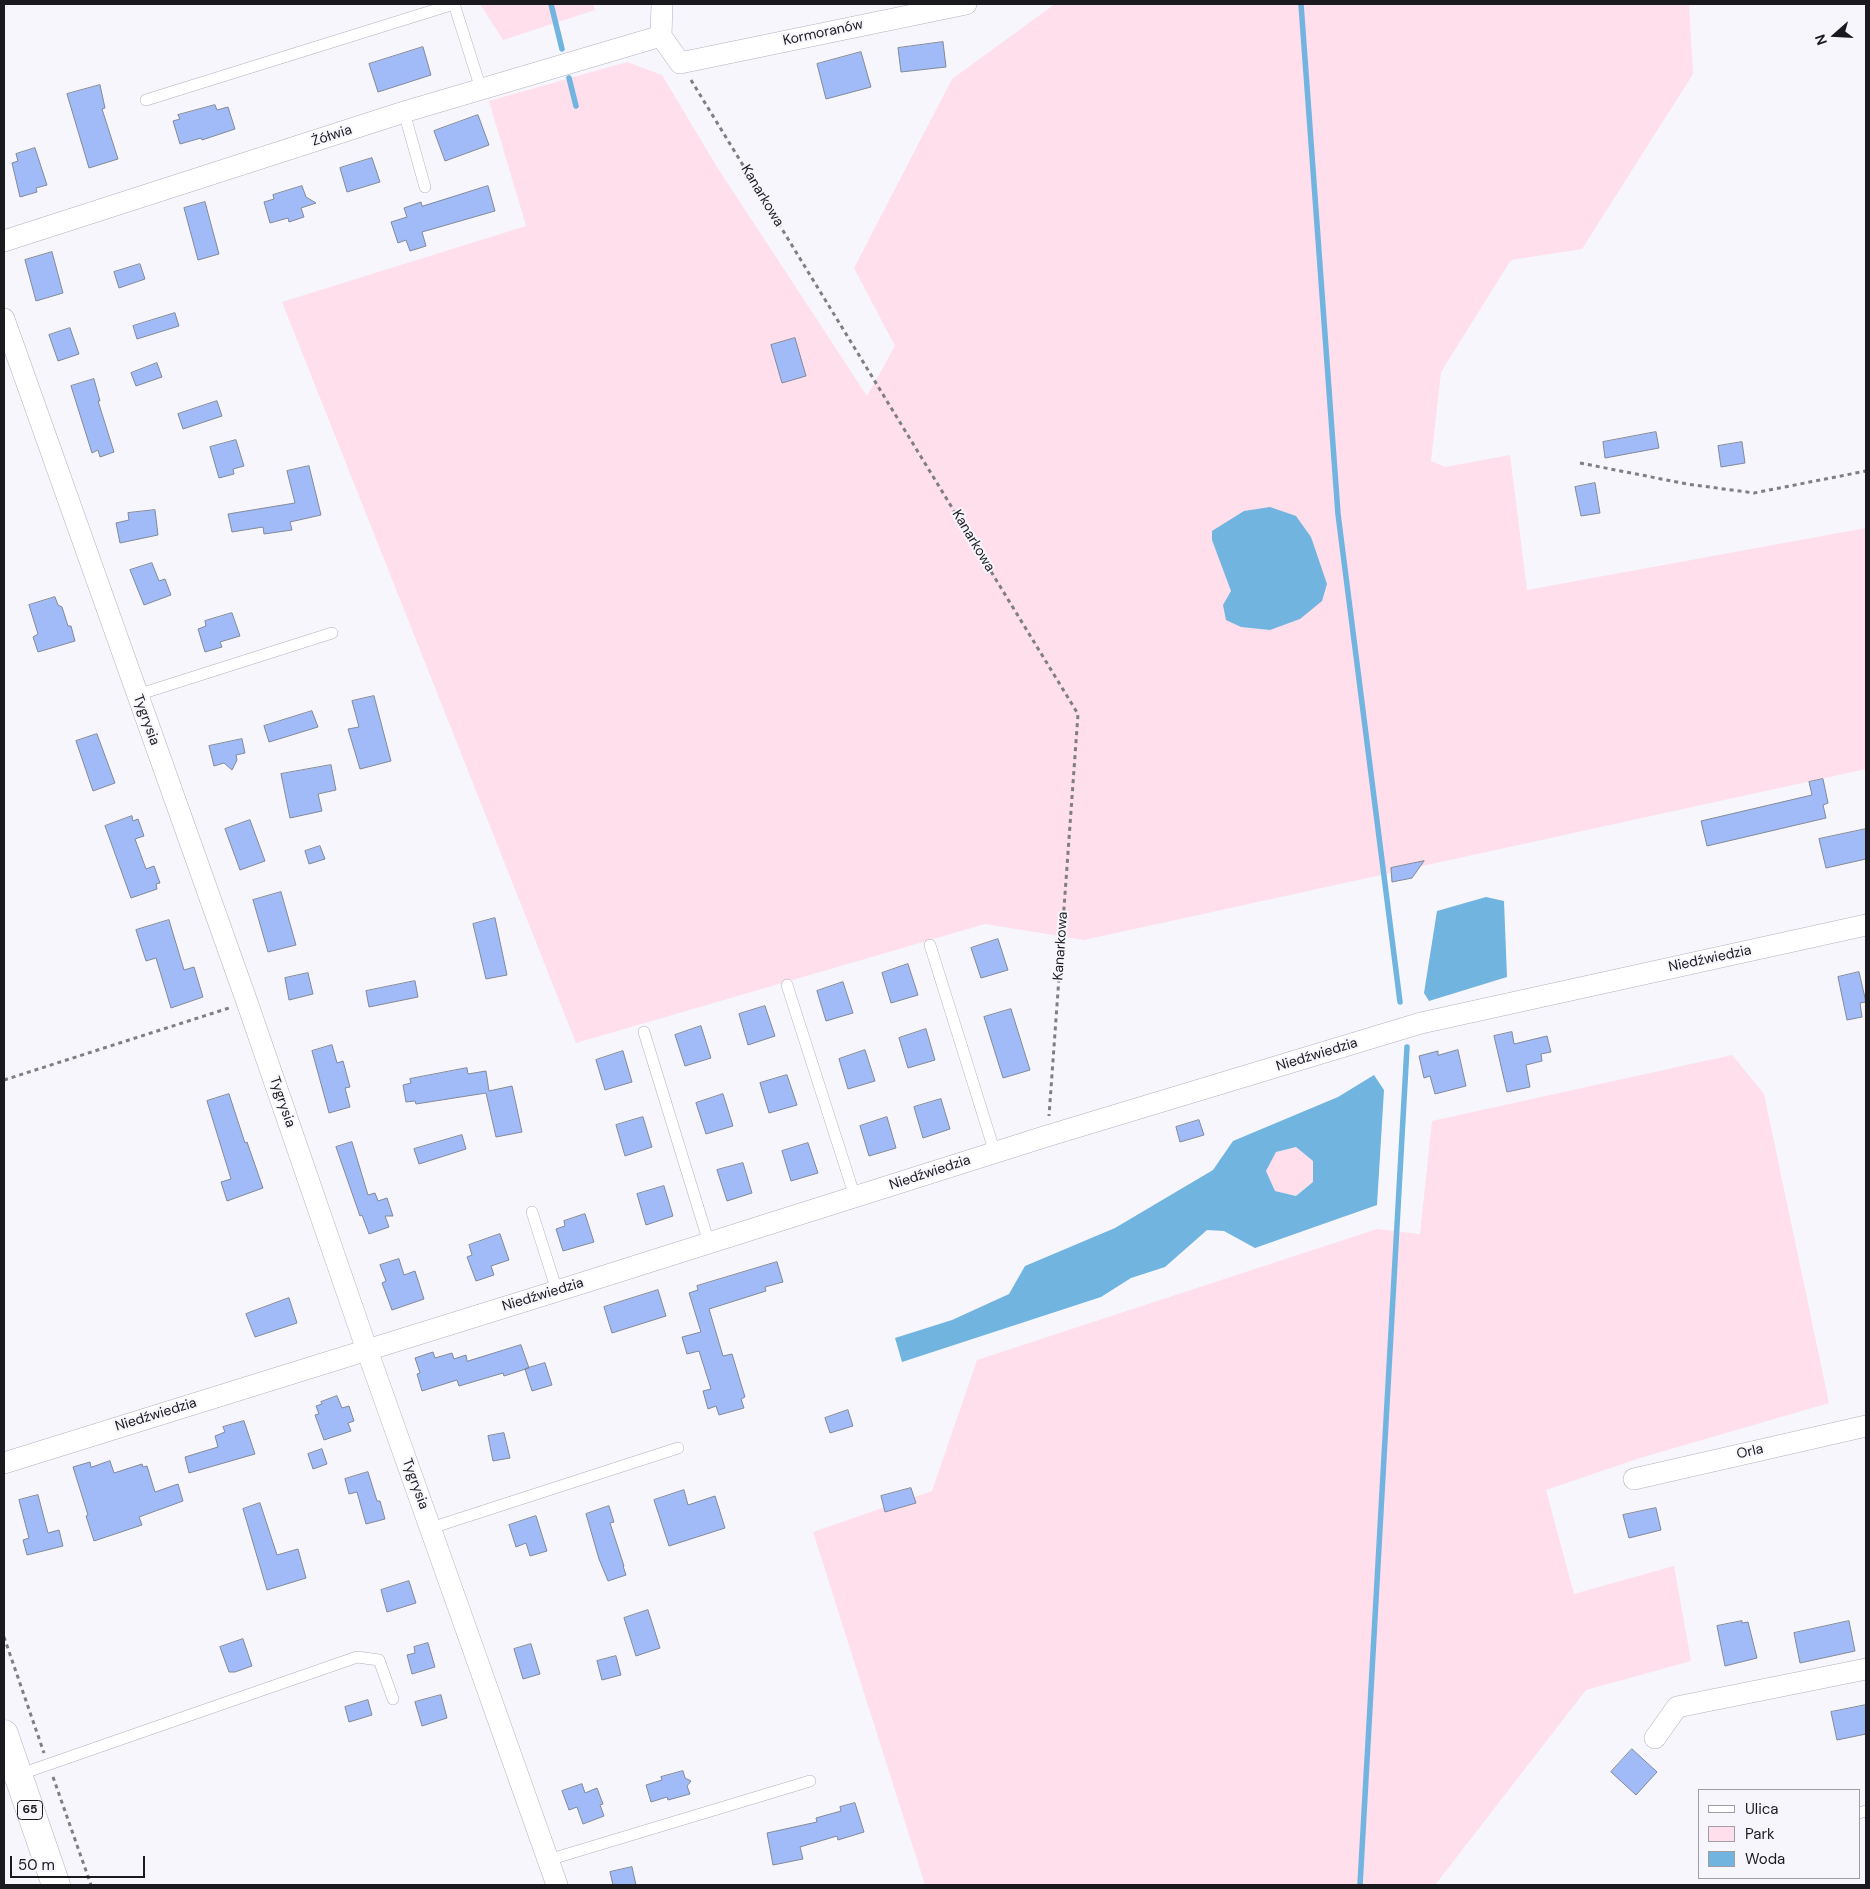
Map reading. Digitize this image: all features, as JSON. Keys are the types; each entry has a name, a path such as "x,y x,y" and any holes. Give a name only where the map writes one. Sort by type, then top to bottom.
{"main road":[{"name":"65","path":"4,1734 56,1885"}],"street":[{"path":"662,4 661,36 680,62"},
{"name":"Kormoranów","path":"680,62 966,4"},
{"name":"Żółwia","path":"4,241 404,112 661,36"},
{"name":"Tygrysia","path":"4,319 247,1002 367,1350 557,1885"},
{"name":"Niedźwiedzia","path":"4,1462 557,1291 1047,1136 1421,1023 1866,925"},
{"name":"Orla","path":"1634,1479 1866,1426"},
{"path":"1655,1738 1677,1707 1866,1670"}],"lane":[{"path":"146,100 454,4 481,89"},
{"path":"404,112 425,187"},
{"path":"137,695 332,632"},
{"path":"930,945 995,1153"},
{"path":"787,985 854,1197"},
{"path":"644,1032 709,1243"},
{"path":"532,1212 557,1291"},
{"path":"431,1528 678,1448"},
{"path":"18,1775 357,1656 379,1660 393,1699"},
{"path":"548,1860 810,1781"}],"path":[{"name":"Kanarkowa","path":"680,62 1078,714 1047,1136"},
{"path":"1580,463 1687,484 1754,493 1866,470"},
{"path":"4,1080 247,1002"}],"green space":[{"path":"480,4 593,4 595,10 503,40"},
{"path":"1055,4 1689,4 1693,74 1582,249 1511,260 1441,372 1431,461 1445,467 1510,455 1527,590 1866,528 1866,769 1084,940 985,924 576,1043 282,302 526,226 489,101 627,62 662,75 717,167 867,396 895,346 854,268 952,79"},
{"path":"1732,1055 1764,1094 1829,1403 1640,1458 1546,1490 1574,1594 1674,1566 1691,1661 1586,1690 1435,1885 925,1885 813,1532 932,1491 977,1360 1377,1229 1420,1234 1432,1121"},
{"path":"1296,1147 1313,1161 1313,1182 1296,1196 1275,1191 1266,1171 1276,1152"}],"water":[{"path":"1270,507 1296,516 1311,537 1327,584 1322,601 1300,619 1270,630 1241,627 1226,620 1223,605 1231,591 1212,540 1212,531 1244,511"},
{"path":"1486,897 1504,901 1507,977 1429,1001 1424,993 1437,911"},
{"path":"1374,1075 1384,1090 1377,1205 1255,1248 1224,1231 1207,1230 1165,1267 1131,1278 1101,1297 902,1362 895,1338 952,1320 1009,1294 1025,1266 1115,1228 1213,1170 1233,1141 1338,1097","holes":["1296,1147 1313,1161 1313,1182 1296,1196 1275,1191 1266,1171 1276,1152"]}],"building":[{"path":"943,42 946,67 901,72 898,48"},
{"path":"423,47 431,75 378,92 369,64"},
{"path":"861,52 871,87 826,99 817,64"},
{"path":"100,85 105,108 102,109 118,159 89,168 67,94"},
{"path":"215,105 217,110 228,107 235,129 202,140 201,138 180,144 173,121 180,119 178,115"},
{"path":"478,115 489,145 445,161 434,131"},
{"path":"35,148 47,185 36,188 37,192 20,197 12,163 18,161 16,154"},
{"path":"372,158 380,182 347,192 340,168"},
{"path":"302,186 306,197 316,203 301,208 304,217 289,222 288,218 270,223 264,202 274,199 273,195"},
{"path":"488,186 495,211 422,232 426,246 410,251 406,240 398,243 391,222 407,217 404,208 421,202 422,206"},
{"path":"205,202 219,254 198,260 184,208"},
{"path":"52,252 63,293 36,301 25,260"},
{"path":"140,264 145,279 119,288 114,272"},
{"path":"175,313 179,326 137,339 133,326"},
{"path":"70,328 79,354 58,361 49,335"},
{"path":"795,338 806,376 782,383 771,345"},
{"path":"157,363 162,377 136,386 131,373"},
{"path":"94,379 100,401 98,401 114,452 100,457 98,450 92,453 71,386"},
{"path":"217,401 222,416 183,429 178,414"},
{"path":"1656,432 1659,448 1605,458 1603,442"},
{"path":"236,440 244,466 233,469 234,474 219,478 210,447"},
{"path":"1742,442 1745,463 1721,467 1718,446"},
{"path":"309,466 321,515 290,522 292,530 264,534 263,527 232,532 228,514 295,503 287,471"},
{"path":"1595,483 1600,513 1581,516 1575,487"},
{"path":"155,510 158,535 120,543 116,523 129,520 128,513"},
{"path":"152,563 159,581 165,579 171,595 144,605 130,570"},
{"path":"55,597 58,605 62,607 68,626 71,626 75,641 38,652 33,637 38,634 29,605"},
{"path":"232,613 240,636 220,642 222,647 205,652 198,629 206,626 205,621"},
{"path":"374,696 391,761 360,769 348,729 359,727 352,701"},
{"path":"312,711 318,727 269,742 264,726"},
{"path":"97,734 115,783 93,791 76,741"},
{"path":"242,739 245,753 236,755 237,760 232,770 224,763 214,766 209,746"},
{"path":"331,765 336,790 318,794 322,811 290,818 281,774"},
{"path":"1823,779 1828,803 1823,805 1826,818 1707,846 1701,821 1812,795 1809,782"},
{"path":"132,816 133,821 138,819 144,836 135,839 146,869 154,866 160,883 156,884 157,889 131,898 105,826"},
{"path":"250,820 265,861 240,870 225,829"},
{"path":"1866,829 1866,859 1826,868 1819,839"},
{"path":"320,846 325,859 309,864 305,851"},
{"path":"1424,861 1412,878 1392,882 1391,868"},
{"path":"281,892 296,945 268,952 253,900"},
{"path":"495,918 507,975 486,979 473,924"},
{"path":"169,920 184,970 194,967 203,997 171,1008 156,958 146,961 136,930"},
{"path":"998,939 1008,970 981,978 971,948"},
{"path":"908,964 918,995 891,1003 882,973"},
{"path":"1859,972 1866,1002 1860,1003 1862,1017 1847,1020 1838,977"},
{"path":"308,973 313,994 289,1000 285,978"},
{"path":"415,981 418,997 369,1007 366,991"},
{"path":"843,982 853,1013 826,1021 817,991"},
{"path":"765,1006 775,1036 748,1045 739,1014"},
{"path":"1011,1009 1030,1070 1003,1078 984,1017"},
{"path":"701,1026 711,1058 685,1066 675,1035"},
{"path":"926,1029 935,1060 908,1068 899,1038"},
{"path":"1512,1032 1514,1044 1547,1036 1551,1052 1541,1054 1542,1061 1526,1065 1530,1087 1507,1092 1494,1036"},
{"path":"332,1045 337,1063 343,1061 350,1087 345,1088 350,1107 329,1113 312,1051"},
{"path":"865,1050 875,1081 848,1089 839,1059"},
{"path":"1458,1050 1466,1086 1435,1094 1430,1076 1424,1078 1419,1056 1438,1051 1438,1055"},
{"path":"623,1051 632,1082 605,1090 596,1060"},
{"path":"467,1068 468,1074 486,1071 489,1091 512,1086 522,1132 496,1137 486,1093 416,1104 415,1101 406,1102 403,1085 411,1083 410,1079"},
{"path":"787,1075 797,1105 769,1113 760,1083"},
{"path":"229,1094 245,1143 247,1142 263,1188 227,1201 221,1182 231,1179 207,1101"},
{"path":"723,1094 733,1126 706,1134 696,1103"},
{"path":"941,1099 950,1129 923,1138 914,1107"},
{"path":"643,1117 652,1147 625,1156 616,1125"},
{"path":"887,1117 896,1148 869,1156 860,1126"},
{"path":"1199,1120 1204,1135 1180,1142 1176,1127"},
{"path":"462,1135 466,1149 419,1164 414,1149"},
{"path":"352,1142 368,1195 375,1193 378,1201 387,1198 393,1216 385,1216 389,1227 369,1234 362,1215 360,1216 336,1147"},
{"path":"808,1143 818,1173 791,1181 782,1151"},
{"path":"743,1163 752,1193 727,1201 717,1170"},
{"path":"664,1186 673,1216 646,1225 637,1194"},
{"path":"585,1214 594,1242 563,1251 556,1229 565,1226 564,1221"},
{"path":"500,1234 509,1260 491,1266 494,1275 476,1281 467,1257 472,1255 469,1245"},
{"path":"399,1259 404,1275 415,1271 424,1299 392,1310 382,1283 386,1281 380,1265"},
{"path":"777,1262 783,1282 765,1287 766,1291 709,1309 723,1356 732,1354 745,1397 741,1399 744,1408 719,1415 716,1406 708,1409 703,1391 711,1389 699,1351 687,1354 682,1337 701,1332 689,1293 698,1290 697,1286"},
{"path":"658,1290 666,1316 612,1333 604,1307"},
{"path":"289,1298 297,1323 255,1337 246,1314"},
{"path":"521,1345 529,1368 504,1376 503,1373 459,1386 457,1380 422,1391 417,1374 420,1373 415,1358 433,1352 435,1358 452,1353 454,1359 466,1355 467,1361"},
{"path":"545,1363 552,1385 532,1391 525,1369"},
{"path":"337,1396 342,1408 349,1406 354,1421 348,1423 351,1431 324,1440 315,1415 319,1414 316,1406"},
{"path":"848,1410 853,1426 830,1433 825,1418"},
{"path":"244,1421 255,1454 189,1473 185,1457 218,1447 215,1436 225,1432 223,1427"},
{"path":"504,1433 510,1458 493,1461 488,1436"},
{"path":"322,1449 327,1464 313,1469 308,1454"},
{"path":"110,1461 114,1473 142,1464 143,1467 147,1466 155,1492 178,1484 183,1501 139,1517 142,1525 94,1541 73,1467 90,1462 91,1467"},
{"path":"368,1472 385,1519 366,1524 357,1492 349,1494 345,1479"},
{"path":"911,1488 916,1503 885,1512 881,1496"},
{"path":"684,1490 688,1505 715,1496 725,1528 669,1546 654,1500"},
{"path":"38,1495 48,1533 59,1530 63,1546 27,1555 23,1540 29,1538 19,1500"},
{"path":"260,1503 277,1555 298,1549 306,1578 267,1590 243,1509"},
{"path":"609,1506 614,1522 610,1523 626,1575 608,1581 599,1559 586,1514"},
{"path":"1656,1508 1661,1530 1629,1538 1623,1515"},
{"path":"536,1516 547,1551 530,1556 526,1543 516,1547 509,1525"},
{"path":"409,1581 416,1603 387,1612 381,1590"},
{"path":"648,1610 660,1648 636,1656 624,1618"},
{"path":"1742,1621 1742,1623 1748,1622 1757,1658 1725,1666 1717,1626"},
{"path":"1849,1621 1855,1651 1800,1663 1794,1633"},
{"path":"243,1639 252,1666 235,1672 229,1672 220,1647"},
{"path":"428,1643 435,1667 412,1674 407,1655 415,1653 414,1647"},
{"path":"531,1644 540,1674 523,1679 514,1649"},
{"path":"616,1656 621,1675 602,1680 597,1661"},
{"path":"441,1695 447,1718 422,1726 415,1702"},
{"path":"368,1700 372,1715 349,1722 345,1707"},
{"path":"1866,1705 1866,1734 1837,1740 1831,1712"},
{"path":"1632,1749 1657,1772 1636,1795 1611,1772"},
{"path":"683,1771 685,1778 691,1781 687,1786 690,1794 668,1800 667,1797 651,1802 646,1785 662,1780 661,1777"},
{"path":"582,1784 585,1793 597,1788 603,1804 600,1805 604,1816 583,1824 577,1807 569,1810 562,1791"},
{"path":"855,1803 864,1832 838,1840 837,1836 800,1847 803,1859 773,1865 767,1833 817,1822 816,1818 841,1811 840,1807"},
{"path":"632,1867 636,1885 613,1885 610,1872"}],"waterway":[{"path":"551,4 562,49"},
{"path":"1301,4 1338,514 1400,1002"},
{"path":"569,78 576,106"},
{"path":"1360,1885 1407,1047"}]}
